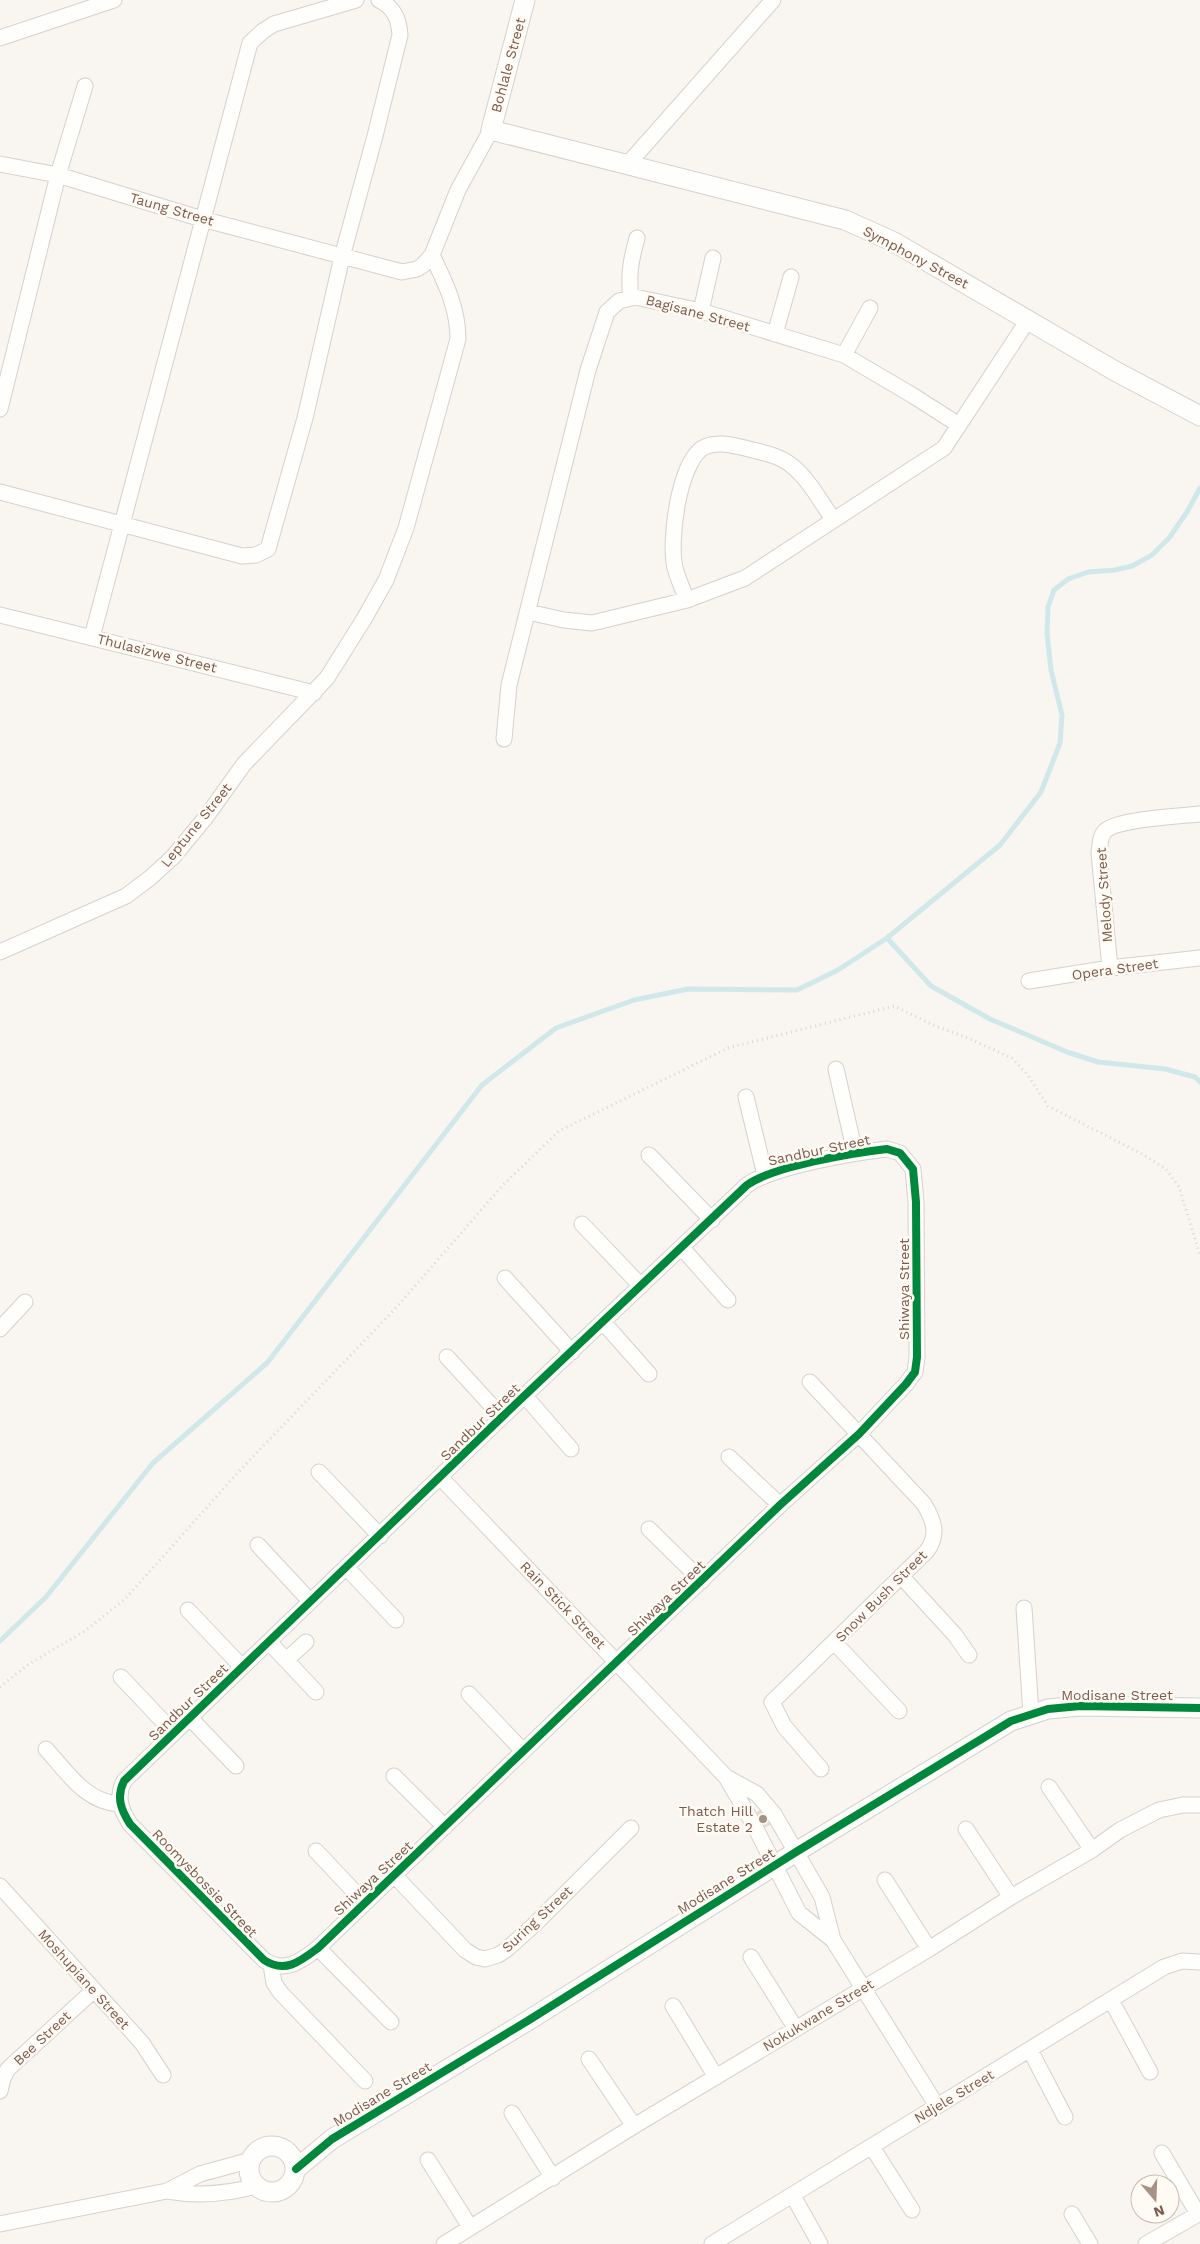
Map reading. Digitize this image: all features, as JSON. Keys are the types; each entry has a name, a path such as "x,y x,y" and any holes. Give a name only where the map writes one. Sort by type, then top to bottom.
{"street":[{"path":"0,38 114,0"},
{"path":"92,637 120,525 250,43 274,24 356,0"},
{"path":"0,492 242,556 256,555 268,549 305,418 342,257 400,34 398,19 395,13 378,0"},
{"name":"Bohlale Street","path":"491,130 525,0"},
{"path":"627,165 773,0"},
{"path":"0,409 58,175 85,86"},
{"path":"432,254 458,190 491,130"},
{"name":"Symphony Street","path":"491,130 846,220 894,242 1115,371 1200,416"},
{"name":"Taung Street","path":"0,164 58,175 202,219 402,272 410,272 423,265 432,254"},
{"path":"631,298 629,266 637,238"},
{"name":"Leptune Street","path":"0,952 126,896 150,878 173,857 206,817 244,764 314,692 338,661 386,580 406,528 458,339 458,322 447,286 432,254"},
{"path":"701,310 713,258"},
{"path":"775,334 791,277"},
{"name":"Bagisane Street","path":"504,739 509,685 588,370 607,312 619,301 631,298 648,298 701,310 844,355 959,425"},
{"path":"844,355 870,308"},
{"path":"528,612 564,620 592,623 687,600 745,578 944,448 1028,320"},
{"path":"687,600 675,569 673,521 689,465 701,450 707,446 731,444 782,459 791,464 804,478 833,519"},
{"name":"Thulasizwe Street","path":"0,615 314,692"},
{"name":"Melody Street","path":"1110,968 1099,853 1102,835 1106,830 1128,822 1200,814"},
{"name":"Opera Street","path":"1029,981 1110,968 1200,958"},
{"path":"836,1069 855,1153"},
{"path":"746,1097 765,1174"},
{"name":"Sandbur Street","path":"121,1807 119,1797 124,1781 502,1417 747,1185 765,1174 855,1153 887,1149 900,1153 912,1169"},
{"path":"649,1155 712,1220"},
{"name":"Shiwaya Street","path":"274,1965 288,1966 299,1963 318,1948 780,1505 859,1434 906,1384 915,1372 917,1358 916,1202 912,1169"},
{"path":"582,1224 641,1286"},
{"path":"682,1248 728,1300"},
{"path":"505,1278 572,1352"},
{"path":"0,1329 25,1302"},
{"path":"603,1322 649,1374"},
{"path":"447,1357 502,1417"},
{"name":"Snow Bush Street","path":"810,1382 924,1504 933,1522 934,1535 932,1544 901,1576 772,1702 784,1726 821,1769"},
{"path":"525,1396 571,1449"},
{"path":"729,1457 780,1505"},
{"path":"319,1472 380,1536"},
{"name":"Rain Stick Street","path":"440,1477 618,1661 726,1777 799,1913 834,1940"},
{"path":"649,1529 702,1581"},
{"path":"258,1545 310,1601"},
{"path":"346,1567 396,1620"},
{"path":"901,1576 955,1635 969,1655"},
{"path":"1024,1608 1031,1714"},
{"path":"188,1610 242,1667"},
{"path":"268,1642 316,1692"},
{"path":"286,1660 306,1642"},
{"path":"834,1642 899,1711"},
{"path":"121,1677 174,1734"},
{"path":"469,1694 523,1751"},
{"name":"Modisane Street","path":"167,2191 200,2194 241,2190 256,2186 268,2192 282,2190 292,2182 296,2169 332,2139 529,2020 796,1852 1011,1721 1048,1709 1080,1706 1200,1708"},
{"path":"190,1718 236,1766"},
{"path":"46,1749 92,1797 121,1807"},
{"path":"394,1776 445,1827"},
{"name":"Rain Stick Street","path":"726,1777 763,1800 774,1814 822,1897 834,1940 936,2106"},
{"path":"1049,1787 1092,1850"},
{"name":"Nokukwane Street","path":"444,2244 716,2076 1092,1850 1120,1830 1159,1810 1183,1805 1200,1805"},
{"name":"Roomysbossie Street","path":"121,1807 136,1830 258,1956 274,1965"},
{"name":"Suring Street","path":"395,1876 466,1950 476,1957 491,1959 506,1950 522,1936 631,1828"},
{"path":"966,1829 1011,1897"},
{"path":"316,1851 365,1903"},
{"path":"886,1880 929,1949"},
{"name":"Moshupiane Street","path":"3,1896 94,1990 142,2043 163,2075"},
{"path":"318,1948 391,2022"},
{"path":"751,1957 796,2029"},
{"name":"Ndjele Street","path":"712,2244 1164,1967 1182,1961 1200,1962"},
{"path":"274,1965 274,1983 280,1992 365,2082"},
{"name":"Bee Street","path":"0,2091 3,2078 8,2070 94,1990"},
{"path":"1111,2000 1150,2072"},
{"path":"673,2006 716,2076"},
{"path":"1030,2050 1065,2117"},
{"path":"589,2059 634,2126"},
{"path":"512,2113 553,2178"},
{"name":"Modisane Street","path":"0,2224 167,2191 200,2174 251,2160 256,2153 270,2146 285,2149 332,2139"},
{"path":"872,2147 912,2210"},
{"path":"285,2149 291,2155 296,2169"},
{"path":"1146,2244 1199,2213 1162,2153"},
{"path":"251,2160 250,2174 256,2186"},
{"path":"428,2160 470,2227"},
{"path":"793,2196 820,2244"},
{"path":"1072,2214 1090,2244"}],"building":[{"name":"Thatch Hill Estate 2","path":"763,1809 772,1823 762,1829 753,1815"}],"waterway":[{"path":"0,1641 46,1597 153,1463 267,1363 482,1085 556,1028 634,1000 688,989 797,990 838,970 887,938 1000,845 1041,792 1060,743 1062,715 1051,670 1047,633 1048,607 1054,590 1068,579 1088,572 1115,570 1132,566 1152,555 1169,538 1187,512 1200,488"},
{"path":"887,938 931,986 990,1019 1067,1052 1098,1062 1165,1069 1195,1077 1200,1082"}],"cycle path":[{"path":"887,1149 900,1153 913,1169 916,1202 917,1357 915,1372 906,1384 859,1434 780,1505 318,1948 299,1961 286,1966 279,1966 264,1960 130,1824 124,1814 120,1798 124,1781 502,1417 747,1185 759,1178 794,1166 834,1157 887,1149"},
{"path":"296,2169 332,2139 529,2020 796,1852 1011,1721 1048,1709 1080,1706 1200,1708"}],"place":[{"name":"Thatch Hill Estate 2","path":"763,1819"}]}
